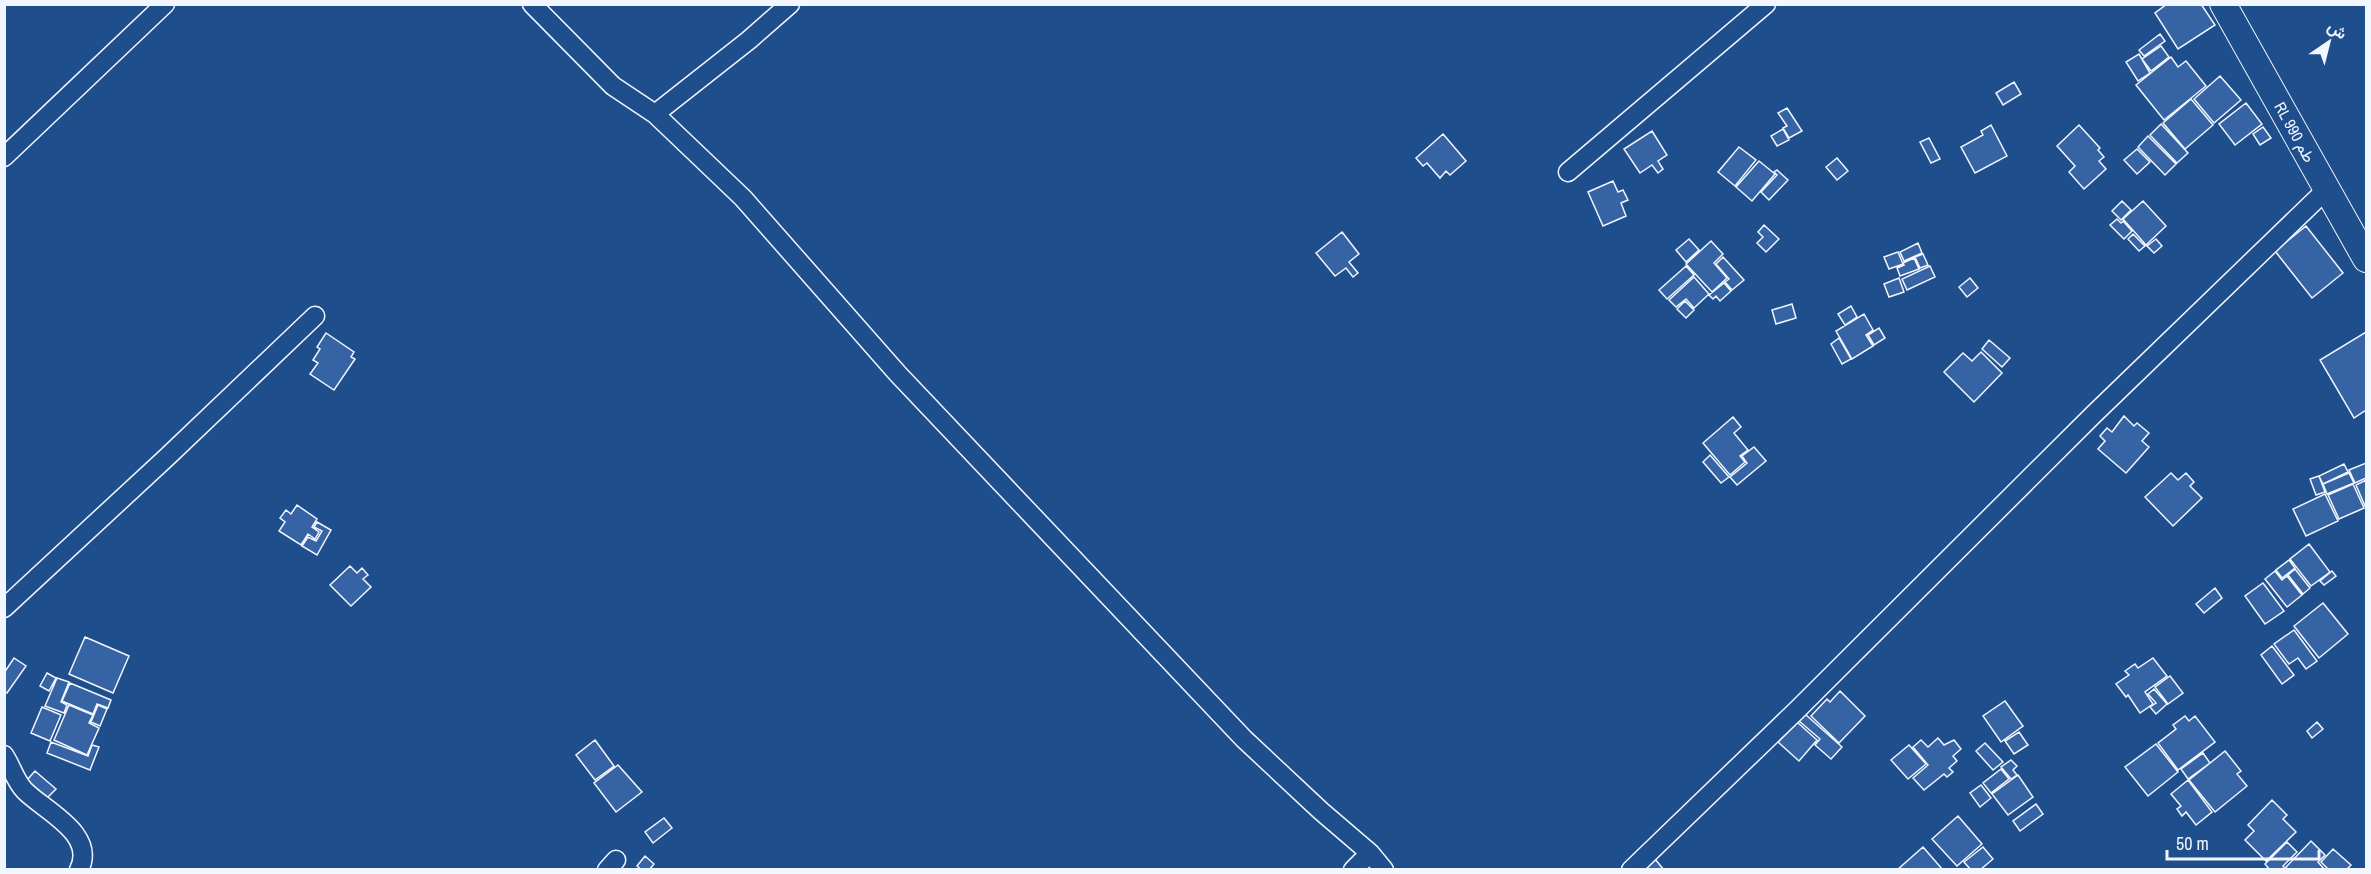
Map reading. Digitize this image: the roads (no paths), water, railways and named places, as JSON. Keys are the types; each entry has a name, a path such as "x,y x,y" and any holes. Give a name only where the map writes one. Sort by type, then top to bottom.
{"street":[{"path":"4,157 165,4"},
{"path":"532,4 613,86 655,114 743,198 898,374 1244,739 1370,853 1384,870"},
{"path":"655,114 749,40 790,4"},
{"path":"1568,172 1766,4"},
{"name":"RL طم 990","path":"2223,4 2327,189 2364,249"},
{"path":"1631,870 1796,711 2093,415 2327,189"},
{"path":"4,608 315,316"},
{"path":"4,755 24,790 68,825 76,836 82,854 79,870"},
{"path":"1353,870 1370,853"}]}
